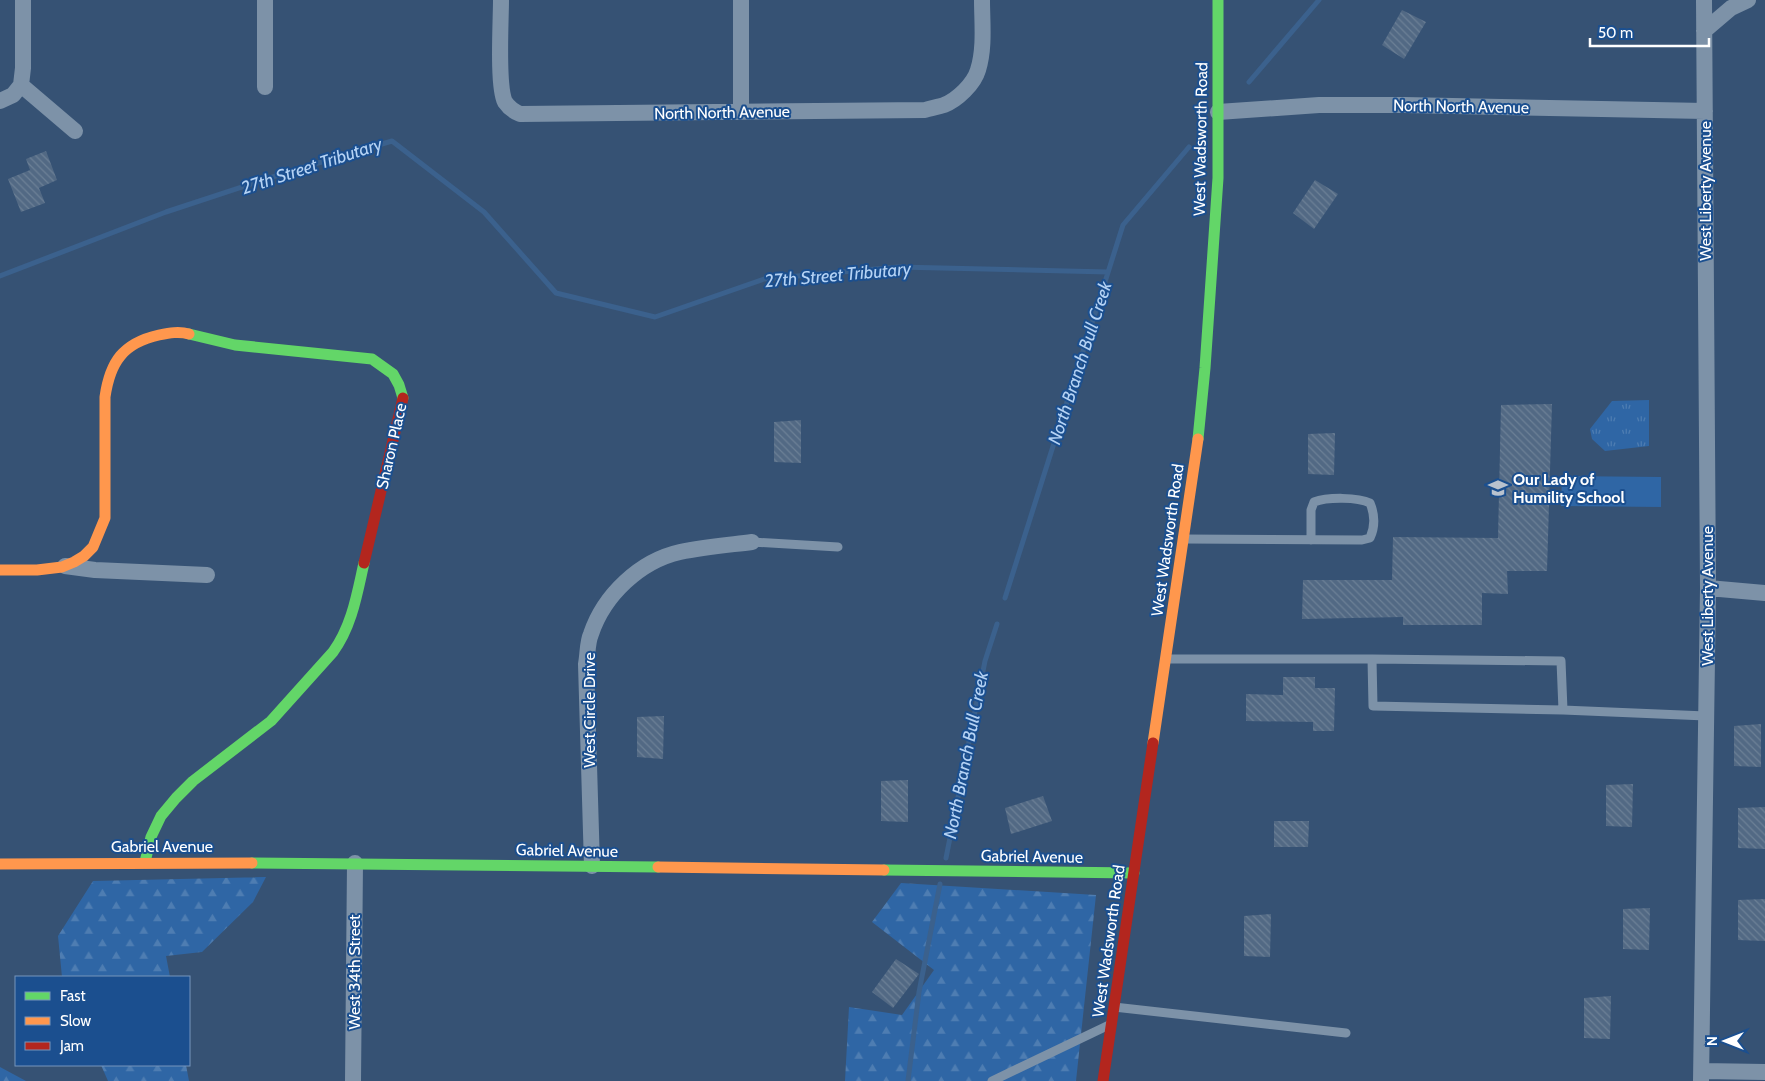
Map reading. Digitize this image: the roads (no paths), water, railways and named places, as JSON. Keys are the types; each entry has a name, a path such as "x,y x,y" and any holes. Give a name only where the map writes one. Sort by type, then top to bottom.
{"street":[{"path":"0,101 13,95 21,85 23,68 23,0"},
{"path":"265,0 265,87"},
{"name":"North North Avenue","path":"501,0 501,86 504,101 511,110 520,114 925,110 944,105 957,97 968,86 978,70 982,42 982,0"},
{"path":"741,0 741,112"},
{"name":"West Wadsworth Road","path":"1103,1081 1196,454 1205,368 1218,178 1218,0"},
{"name":"West Liberty Avenue","path":"1701,1076 1708,588 1704,0"},
{"path":"1704,31 1731,8 1748,0"},
{"path":"21,85 75,131"},
{"name":"North North Avenue","path":"1218,112 1319,105 1705,112"},
{"name":"Sharon Place","path":"0,570 43,570 65,566 80,558 92,548 105,518 106,397 108,378 120,357 129,347 143,339 182,332 235,345 372,359 385,366 395,375 402,388 403,398 352,615 340,640 324,662 270,722 222,761 192,781 170,803 152,830 146,848 145,862"},
{"name":"West Circle Drive","path":"592,866 586,664 590,635 600,613 614,594 630,578 656,561 679,552 752,542"},
{"name":"Sharon Place","path":"65,566 95,570 207,575"},
{"path":"1708,588 1765,593"},
{"name":"Gabriel Avenue","path":"0,864 145,862 354,863 1134,873"},
{"name":"West 34th Street","path":"353,1081 354,863"},
{"path":"1701,1076 1765,1072"}],"lane":[{"path":"1183,539 1311,540 1362,540 1370,538 1373,531 1374,511 1370,503 1363,499 1322,499 1314,502 1311,510 1311,540"},
{"path":"752,542 838,547"},
{"path":"1166,658 1561,661 1563,710"},
{"path":"1372,660 1372,706 1563,710 1706,716"},
{"path":"1114,1007 1346,1033"},
{"path":"992,1081 1112,1023"}],"waterway":[{"name":"North Branch Bull Creek","path":"1249,82 1319,0"},
{"name":"27th Street Tributary","path":"0,276 166,212 288,172 392,141 484,212 556,293 655,317 764,279 898,267 1108,272"},
{"name":"North Branch Bull Creek","path":"1005,598 1123,225 1189,147"},
{"name":"North Branch Bull Creek","path":"946,858 985,661 997,624"},
{"name":"North Branch Bull Creek","path":"908,1081 919,992 940,884"}],"place":[{"name":"Our Lady of Humility School","path":"1498,488"}]}
